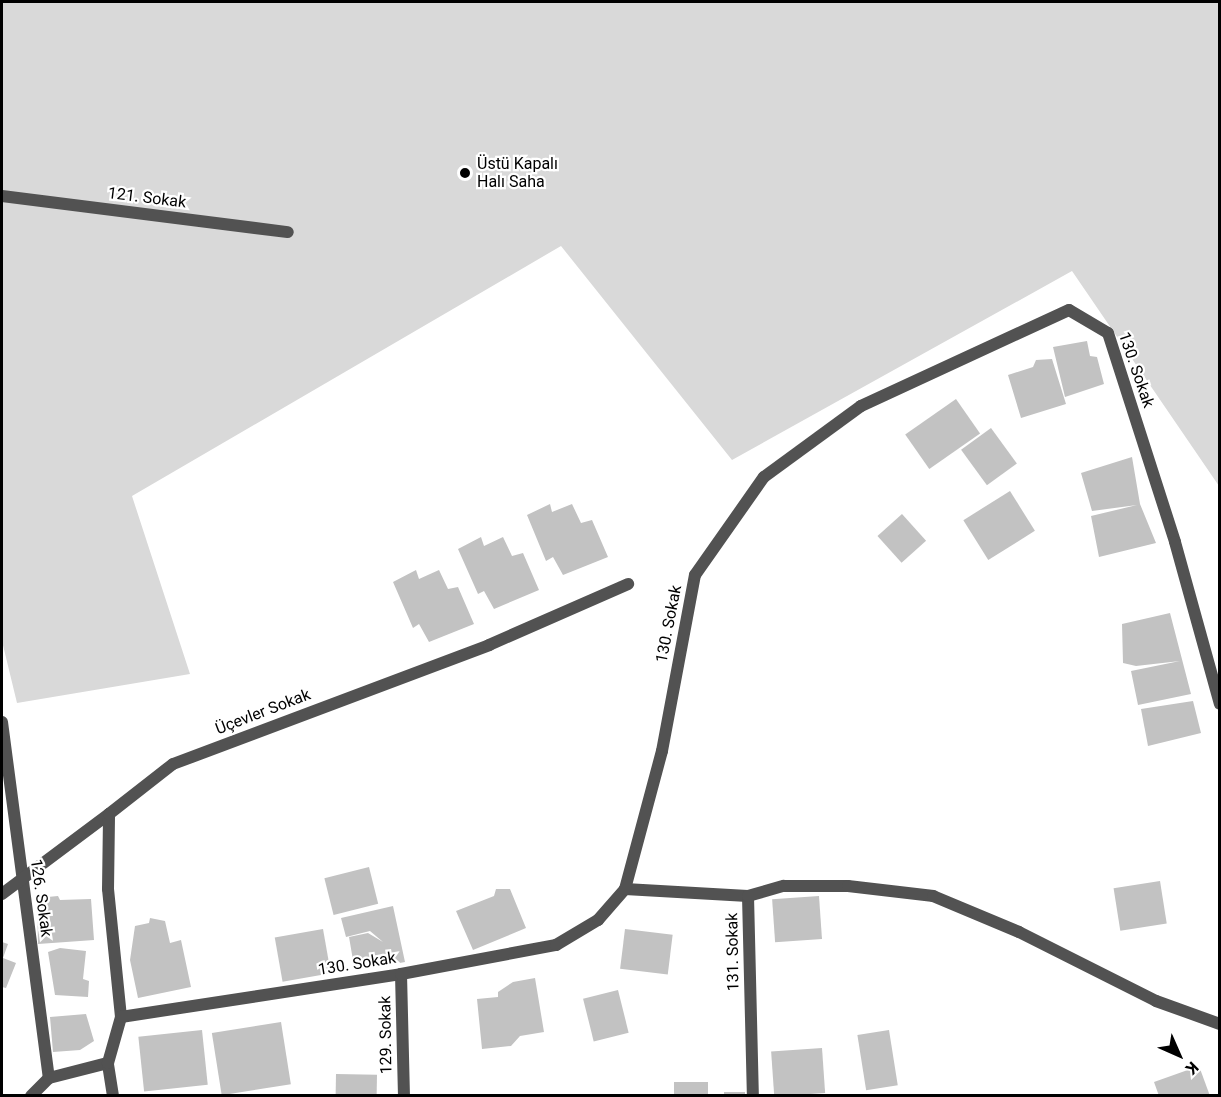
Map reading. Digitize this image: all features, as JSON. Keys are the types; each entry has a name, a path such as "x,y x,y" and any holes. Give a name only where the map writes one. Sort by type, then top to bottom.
{"street":[{"name":"121. Sokak","path":"2,196 288,232"},
{"name":"130. Sokak","path":"121,1017 401,974 556,945 598,920 625,889 662,751 695,574 764,477 861,406 1069,310 1108,333 1175,542 1220,704"},
{"name":"Üçevler Sokak","path":"2,894 21,877 173,764 489,645 628,584"},
{"name":"126. Sokak","path":"2,722 49,1078"},
{"path":"108,814 108,889 121,1017 108,1063 113,1095"},
{"path":"748,896 784,886 826,886 933,896 1019,932 1156,1001 1220,1024"},
{"name":"131. Sokak","path":"625,889 748,896 753,1095"},
{"name":"129. Sokak","path":"401,974 404,1095"},
{"path":"31,1095 49,1078 108,1063"}],"shaded area":[{"path":"2,2 1219,2 1219,486 1072,271 732,460 561,246 132,496 190,674 17,703 2,641"}],"building":[{"path":"1087,341 1090,356 1097,357 1104,384 1065,397 1053,347"},
{"path":"1052,359 1066,404 1021,418 1008,375 1033,367 1036,360"},
{"path":"956,399 980,433 929,469 905,435"},
{"path":"991,428 1017,464 987,485 961,450"},
{"path":"1132,457 1140,504 1156,543 1099,557 1091,516 1137,505 1092,511 1081,473"},
{"path":"1010,491 1035,531 988,560 963,520"},
{"path":"550,504 552,512 572,504 581,523 592,520 608,557 563,575 553,557 546,561 527,515"},
{"path":"902,514 926,541 902,563 877,536"},
{"path":"481,537 484,546 503,537 512,556 523,553 539,590 494,609 484,591 478,594 458,549"},
{"path":"416,570 419,579 439,570 448,589 458,587 474,624 429,642 419,624 413,628 393,582"},
{"path":"1170,613 1191,694 1138,705 1131,671 1180,661 1136,666 1123,663 1122,624"},
{"path":"1193,701 1201,733 1148,746 1141,709"},
{"path":"369,867 378,904 334,915 324,878"},
{"path":"1160,881 1167,923 1120,931 1114,888"},
{"path":"496,889 510,889 526,928 473,950 456,911 494,896"},
{"path":"58,896 60,900 91,899 94,940 38,944 37,898"},
{"path":"819,896 822,939 775,942 772,899"},
{"path":"393,906 405,962 373,968 372,962 354,966 349,937 368,933 383,942 370,931 346,937 341,918"},
{"path":"150,918 165,921 170,943 181,940 191,987 138,998 130,960 135,926 149,923"},
{"path":"323,929 331,973 283,982 275,938"},
{"path":"625,929 673,935 668,975 620,969"},
{"path":"2,942 8,944 3,958 16,963 6,988 2,987"},
{"path":"60,948 86,951 83,979 89,981 88,997 55,995 48,952"},
{"path":"535,978 544,1032 520,1036 511,1046 482,1049 477,999 498,997 498,992 513,982"},
{"path":"618,990 629,1033 594,1041 583,999"},
{"path":"86,1014 94,1041 80,1050 53,1052 50,1017"},
{"path":"281,1022 291,1084 222,1095 212,1033"},
{"path":"202,1030 208,1085 144,1091 138,1037"},
{"path":"889,1030 898,1085 866,1090 857,1035"},
{"path":"822,1048 825,1093 774,1096 771,1052"},
{"path":"1199,1066 1210,1096 1159,1096 1154,1082"},
{"path":"336,1074 377,1075 377,1096 336,1096"},
{"path":"674,1082 708,1082 708,1096 674,1096"},
{"path":"724,1092 745,1092 745,1096 724,1096"}],"place":[{"name":"Üstü Kapalı Halı Saha","path":"465,173"}]}
